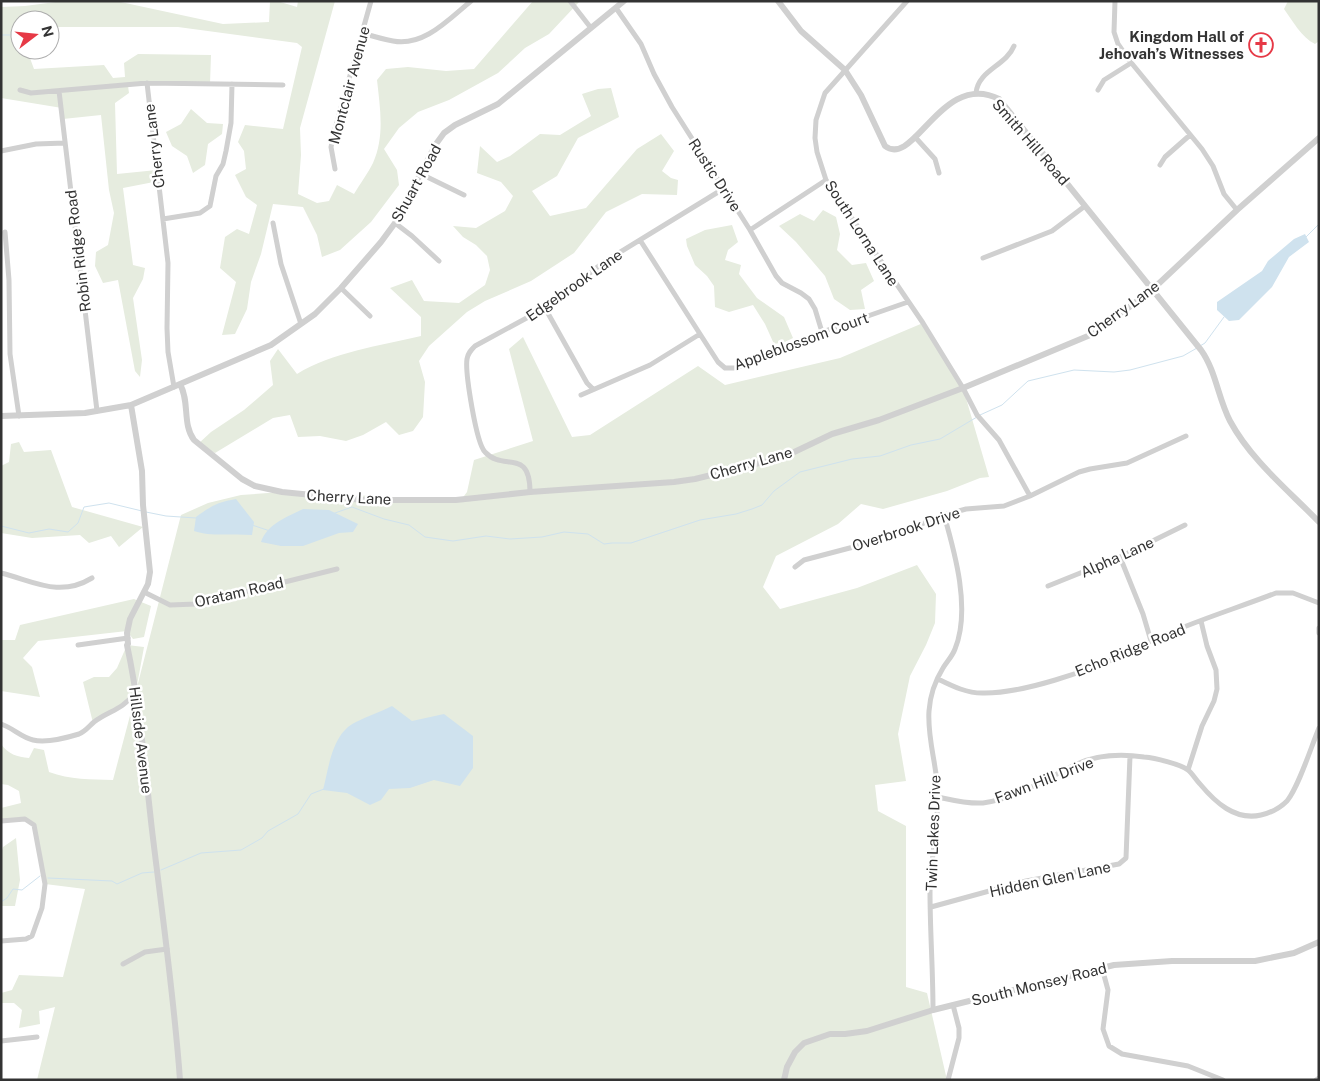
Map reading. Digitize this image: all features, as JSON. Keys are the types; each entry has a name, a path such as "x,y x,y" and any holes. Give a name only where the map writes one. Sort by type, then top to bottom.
{"street":[{"name":"Montclair Avenue","path":"335,169 331,147 334,129 370,1"},
{"path":"362,33 394,42 418,39 429,34 471,1"},
{"path":"570,1 591,28"},
{"name":"Shuart Road","path":"1,416 97,411 131,405 270,345 315,314 381,242 395,223 436,144 444,133 455,125 498,104 624,1"},
{"name":"Smith Hill Road","path":"778,1 801,31 845,70 860,95 885,146 889,149 900,149 957,98 976,93 991,95 999,99 1208,360 1223,406 1248,449 1319,522"},
{"name":"South Lorna Lane","path":"907,1 825,93 816,120 815,138 817,152 826,180 923,323 963,388 977,415 999,440 1030,496"},
{"path":"1115,1 1114,32 1118,44 1213,166 1224,194 1238,210"},
{"name":"Rustic Drive","path":"616,8 641,44 654,74 672,107 750,230 776,276 782,283 801,292 809,299 815,309 822,332"},
{"path":"976,93 976,85 980,79 1008,56 1014,46"},
{"path":"1098,90 1104,80 1131,63"},
{"path":"20,90 31,93 147,83 283,85"},
{"name":"Cherry Lane","path":"147,83 169,278 167,310 168,352 177,385 185,396 189,431 192,438 242,479 255,486 282,492 363,500 456,500 695,479 790,454 832,434 879,420 963,388 1095,333 1153,289 1319,138"},
{"path":"163,219 200,213 210,206 216,176 226,151 231,123 232,84"},
{"name":"Robin Ridge Road","path":"59,91 97,411"},
{"path":"1160,165 1165,157 1190,135"},
{"path":"915,137 935,159 939,173"},
{"path":"1,150 36,144 65,143"},
{"path":"421,174 464,196"},
{"path":"750,230 826,180"},
{"name":"Edgebrook Lane","path":"530,492 530,480 527,470 516,463 491,457 481,445 475,420 467,358 470,351 475,346 545,308 604,262 723,189"},
{"path":"983,258 1052,231 1085,206"},
{"path":"273,223 281,264 301,324"},
{"path":"395,223 412,236 438,261"},
{"path":"5,232 9,280 10,354 19,416"},
{"name":"Appleblossom Court","path":"640,240 718,362 725,368 731,369 822,332 908,302"},
{"path":"340,288 370,316"},
{"path":"545,308 587,384 593,389"},
{"path":"581,395 650,365 700,334"},
{"name":"Hillside Avenue","path":"131,405 142,471 143,505 150,572 148,584 130,619 127,645 135,693 174,1008 180,1080"},
{"name":"Overbrook Drive","path":"795,567 804,560 884,539 944,515 966,509 1004,506 1030,496 1079,472 1117,466 1186,436"},
{"name":"Twin Lakes Drive","path":"933,1010 930,892 938,797 928,713 931,695 943,668 955,649 961,617 957,562 944,515"},
{"name":"Alpha Lane","path":"1048,586 1120,557 1184,525"},
{"path":"1120,557 1143,614 1151,640"},
{"name":"Oratam Road","path":"144,592 170,605 196,604 337,568"},
{"path":"1,573 42,586 57,588 73,586 92,578"},
{"name":"Echo Ridge Road","path":"938,679 968,691 982,694 1002,692 1061,677 1124,654 1151,640 1276,593 1293,593 1319,603"},
{"path":"1201,621 1207,646 1216,670 1217,689 1214,701 1202,726 1188,770 1214,800 1222,806 1244,816 1259,816 1274,811 1286,802 1293,791 1319,728"},
{"path":"1319,628 1319,633"},
{"path":"78,644 128,638"},
{"path":"1,724 27,738 38,741 79,734 89,729 93,723 127,704 135,693"},
{"name":"Fawn Hill Drive","path":"938,797 974,803 998,800 1079,764 1113,756 1145,757 1188,770"},
{"name":"Hidden Glen Lane","path":"931,907 1026,881 1119,864 1126,858 1130,756"},
{"path":"1,821 25,820 34,825 44,884 42,908 32,936 26,939 1,941"},
{"name":"South Monsey Road","path":"784,1080 795,1052 804,1043 830,1034 845,1034 867,1030 933,1010 1114,964 1172,960 1255,961 1294,953 1319,942"},
{"path":"123,964 145,952 166,949"},
{"path":"1102,968 1108,990 1103,1029 1109,1046 1122,1054 1188,1066 1223,1080"},
{"path":"948,1080 959,1038 959,1028 953,1005"},
{"path":"1,1041 37,1037"}],"shaded area":[{"path":"63,1 116,1 223,24 269,22 270,1 277,1 297,7 298,1 335,1 300,128 301,155 298,194 317,203 329,201 337,185 354,194 373,163 377,153 380,132 377,80 386,69 408,67 446,71 474,69 533,1 580,1 549,34 525,48 498,73 449,100 418,112 399,128 384,149 397,170 399,185 371,222 340,250 322,257 317,235 303,207 273,204 261,254 251,282 247,309 235,334 222,335 236,282 220,268 225,237 237,229 249,234 257,205 246,197 235,175 246,169 244,151 238,142 245,125 283,129 302,47 297,43 178,27 60,27 60,10 10,10 10,60 31,60 34,69 104,65 113,78 125,77 124,63 138,54 211,55 210,84 128,86 129,93 115,103 117,174 157,170 159,181 123,188 133,265 145,268 143,279 133,298 142,360 140,377 135,371 118,280 103,283 95,266 96,252 108,245 114,213 109,190 101,115 63,119 62,108 1,98 1,7"},
{"path":"1288,1 1319,1 1319,41 1315,44 1302,33 1284,9"},
{"path":"611,88 619,117 578,138 557,176 532,191 550,216 586,208 637,149 661,134 674,151 662,171 671,178 678,180 677,195 642,194 606,212 574,253 531,281 485,301 467,312 429,346 419,361 425,382 423,417 413,431 399,435 386,422 363,435 346,441 320,436 298,437 290,415 273,418 215,453 198,444 211,432 244,410 273,385 270,361 278,349 297,374 311,366 341,355 421,336 421,317 390,288 412,280 424,301 459,303 485,285 490,270 487,256 476,245 463,237 453,226 476,228 505,211 513,196 501,182 477,173 480,146 497,162 510,156 540,134 560,135 591,116 582,94 598,89"},
{"path":"191,109 207,123 223,124 222,134 208,144 205,165 193,173 187,156 172,146 166,132 181,124"},
{"path":"823,210 836,217 840,234 837,250 852,265 866,263 874,281 861,290 865,309 850,310 834,299 825,276 796,242 779,226 800,214 814,221"},
{"path":"732,225 738,242 728,250 725,260 741,265 739,274 757,298 784,317 793,338 785,342 774,344 765,324 753,305 729,312 715,307 714,286 707,276 695,265 686,239 705,230"},
{"path":"923,323 963,388 989,477 980,478 947,491 883,509 861,504 838,524 776,556 763,587 780,609 857,588 917,565 936,594 935,623 910,676 898,734 906,781 875,785 878,811 906,826 906,987 927,993 947,1080 37,1080 55,1007 39,1011 40,1024 19,1028 22,1010 14,1003 1,1003 1,993 12,990 19,975 63,977 85,889 45,884 36,828 25,819 1,821 1,808 21,803 19,791 8,785 1,784 1,744 10,753 25,758 29,758 34,748 44,750 49,772 57,775 81,779 113,780 136,693 127,704 93,723 83,682 94,677 109,677 117,668 127,645 144,647 136,691 181,515 208,503 241,495 282,492 461,500 467,492 474,460 533,441 509,349 523,337 572,437 590,435 698,366 725,385 840,358"},
{"path":"19,442 24,452 51,450 72,507 143,527 119,547 111,536 89,543 80,535 32,538 1,533 1,466 9,462 11,444"},
{"path":"134,599 151,606 144,637 133,639 127,631 38,641 23,658 32,667 40,697 1,691 1,640 15,640 20,625"},
{"path":"16,838 20,880 15,906 1,906 1,853 3,847"}],"water":[{"path":"1305,234 1309,242 1289,257 1272,287 1239,320 1229,321 1217,310 1217,302 1262,271 1268,261 1294,239"},
{"path":"236,499 254,522 252,535 208,534 194,531 196,517 215,505"},
{"path":"303,509 329,510 358,524 353,532 339,533 303,546 281,546 261,542 268,530 273,526 284,518"},
{"path":"392,706 412,721 444,714 473,736 473,768 460,786 434,780 410,788 389,789 381,800 370,805 347,793 323,790 333,752 342,734 356,722"}],"waterway":[{"path":"1,35 10,35"},
{"path":"1305,238 1319,224"},
{"path":"1200,346 1205,343 1224,317"},
{"path":"980,415 1002,405 1028,381 1074,370 1114,372 1130,370 1183,356 1197,348"},
{"path":"335,513 352,507 384,519 409,525 425,537 453,541 486,536 510,539 542,537 564,532 588,534 604,544 631,543 700,520 736,514 752,509 762,505 774,491 800,472 852,459 880,456 911,445 940,439 977,417"},
{"path":"1,526 29,533 49,529 68,532 78,523 84,507 109,503 142,511"},
{"path":"146,512 166,516 196,518"},
{"path":"252,525 270,531"},
{"path":"161,870 201,853 241,850 262,838 268,831 298,814 311,794 324,789"},
{"path":"48,878 112,881 117,884 142,873 154,872"},
{"path":"1,902 7,898 13,889 22,890 40,876"}],"place":[{"name":"Kingdom Hall of Jehovah’s Witnesses","path":"1261,45"}]}
